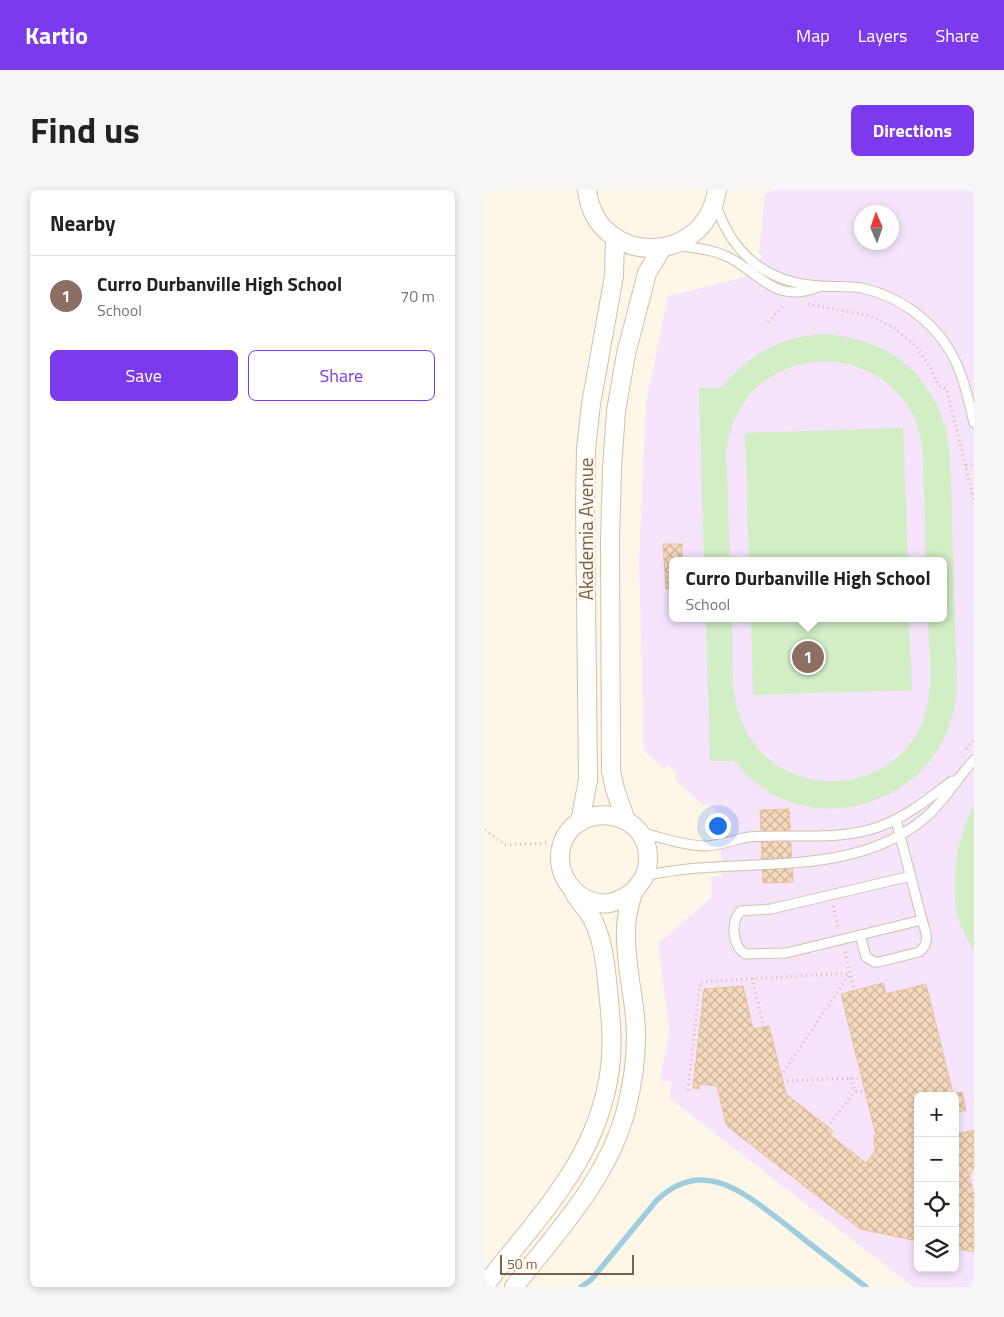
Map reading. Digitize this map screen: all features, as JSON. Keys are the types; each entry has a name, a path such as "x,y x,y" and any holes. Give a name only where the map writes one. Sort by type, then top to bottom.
{"street":[{"path":"587,190 588,199 594,214 603,227 615,238 645,249 666,247 690,237 706,221 716,196"},
{"name":"Akademia Avenue","path":"579,822 588,780 586,449 591,404 614,276 615,238"},
{"name":"Akademia Avenue","path":"626,821 611,771 610,540 612,469 617,411 626,354 647,273 666,247"},
{"path":"485,1285 565,1184 578,1164 596,1126 608,1086 612,1048 603,947 591,917 565,881 560,868 559,855 563,842 569,831 579,822 603,815 615,816 626,821 640,833 647,846 648,862 645,876 634,891 623,899 597,903 584,899 571,888"},
{"path":"514,1287 593,1184 607,1160 626,1111 633,1078 636,1040 626,930 628,911 634,891"}],"lane":[{"path":"716,196 727,232 741,252 773,275 790,281 820,286 862,288 879,293 912,309 927,321 950,350 958,366 974,423"},
{"path":"666,247 701,248 715,252 744,266 764,283 780,290 801,292 820,286"},
{"path":"645,876 665,871 694,868 795,863 842,856 883,844 913,827 936,808 960,775 974,760"},
{"path":"640,833 680,843 705,846 749,838 841,834 864,831 896,820 912,811 960,775"},
{"path":"860,935 866,957 874,962 919,952 923,949 927,940 896,820"},
{"path":"911,876 771,908 745,910 738,914 735,919 736,945 746,954 786,952 922,920"}],"path":[{"path":"769,322 781,307 789,302"},
{"path":"807,304 857,313 876,319 900,332 916,346 932,370 938,385 947,390 974,500"},
{"path":"966,466 974,464"},
{"path":"965,750 974,740"},
{"path":"485,830 506,845 563,842"},
{"path":"688,1090 700,982 850,973 785,1071 784,1079"},
{"path":"752,978 764,1027"},
{"path":"784,1079 785,1071"},
{"path":"850,1078 855,1091"},
{"path":"784,1079 862,1078"},
{"path":"855,1091 865,1092"},
{"path":"827,1127 855,1091"}],"shaded area":[{"path":"772,190 974,190 974,1287 913,1287 669,1098 671,1081 660,1081 669,1031 658,943 712,897 711,877 722,876 720,819 716,819 715,810 708,803 704,806 674,778 678,774 668,765 664,769 644,750 639,563 646,402 668,296 738,279 740,276 743,278 763,256 759,253 765,194"}],"green space":[{"path":"822,334 848,337 872,344 892,354 910,368 925,385 937,405 945,428 950,454 957,687 955,706 950,724 938,749 922,769 902,786 880,798 855,806 829,809 803,806 771,794 754,782 734,761 710,761 706,622 732,622 732,670 737,708 741,720 756,746 776,764 800,776 826,781 853,779 879,770 901,754 919,730 928,704 930,690 928,622 947,622 947,557 926,557 921,441 916,421 911,411 897,392 879,377 859,367 837,362 814,362 792,367 771,377 752,392 742,405 732,426 726,449 730,557 704,557 699,388 721,388 743,365 766,349 806,336"},
{"path":"903,428 908,557 749,557 745,433"},
{"path":"751,622 909,622 912,690 753,695"},
{"path":"974,805 974,952 959,921 956,907 955,877 959,846"}],"building":[{"path":"663,544 682,544 682,557 669,557 669,589 666,589"},
{"path":"789,809 793,882 763,883 760,810"},
{"path":"883,983 886,994 926,984 953,1092 914,1092 914,1240 860,1229 728,1127 717,1086 699,1084 699,1089 693,1088 704,989 743,986 753,1029 769,1026 786,1094 833,1131 830,1135 866,1163 875,1151 874,1135 876,1135 841,994"},
{"path":"962,1092 966,1110 959,1112 959,1093"},
{"path":"974,1130 974,1168 969,1176 974,1195 974,1252 959,1249 959,1133"}],"waterway":[{"path":"581,1287 591,1280 657,1200 675,1187 692,1181 709,1180 743,1193 866,1287"}],"place":[{"name":"Curro Durbanville High School","path":"808,657"}]}
